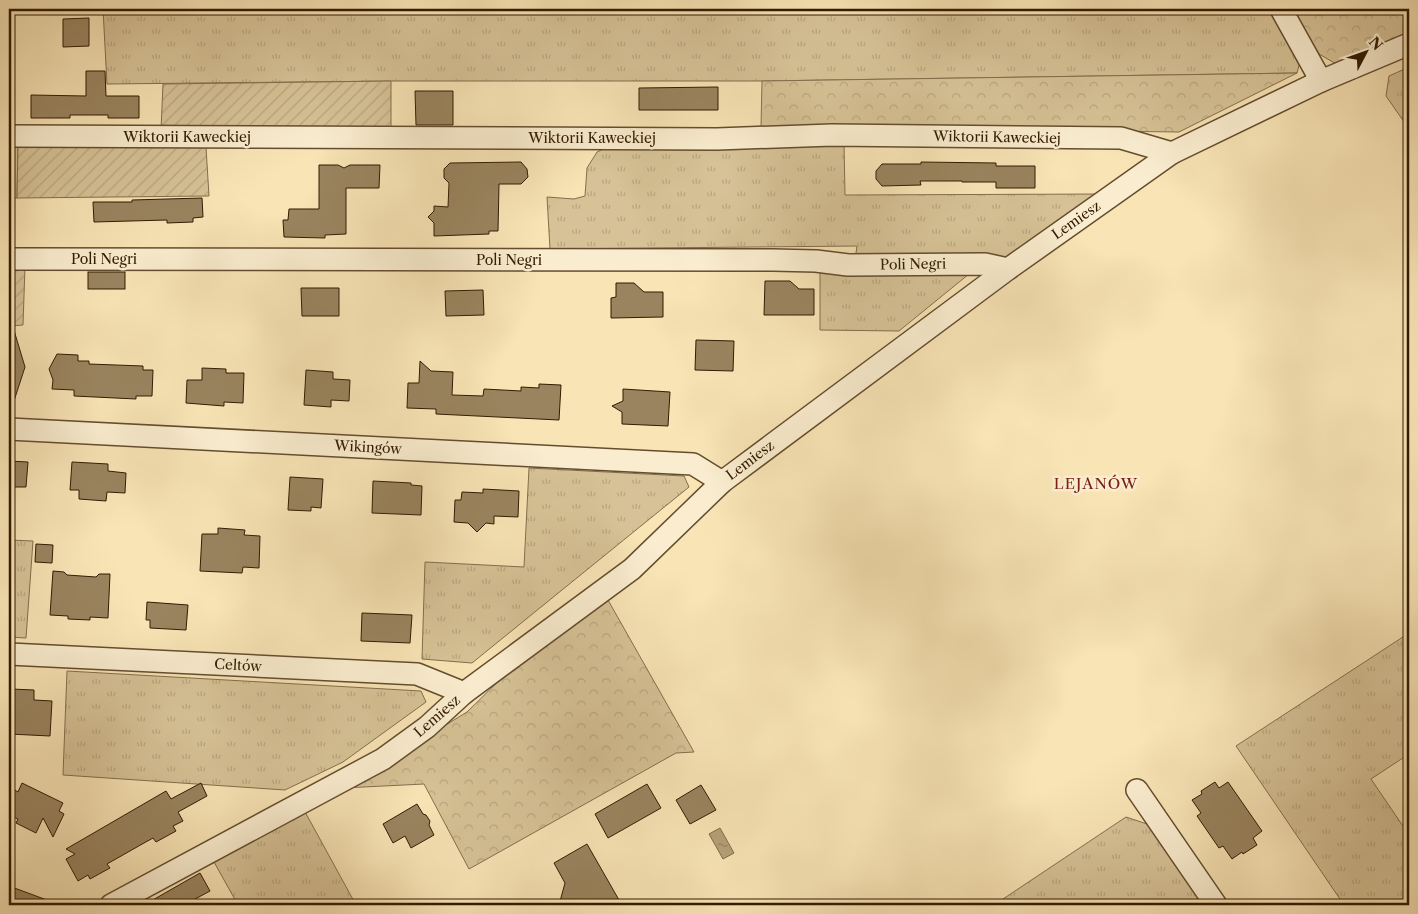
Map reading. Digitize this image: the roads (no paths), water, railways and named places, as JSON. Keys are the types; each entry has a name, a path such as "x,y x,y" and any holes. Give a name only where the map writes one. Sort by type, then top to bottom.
{"street":[{"path":"1281,9 1321,81"},
{"name":"Lemiesz","path":"111,905 383,759 427,727 464,693 632,569 722,482 1008,268 1172,153 1321,81 1409,44"},
{"name":"Wiktorii Kaweckiej","path":"9,136 717,139 832,135 1121,138 1172,153"},
{"name":"Poli Negri","path":"9,259 773,260 816,261 848,265 985,264 1008,268"},
{"name":"Wikingów","path":"9,429 694,464 722,482"},
{"name":"Celtów","path":"9,654 417,674 464,693"},
{"path":"1137,790 1216,905"}],"water":[{"path":"720,828 734,853 723,859 709,834"}],"district":[{"name":"LEJANÓW","path":"1096,484"}]}
